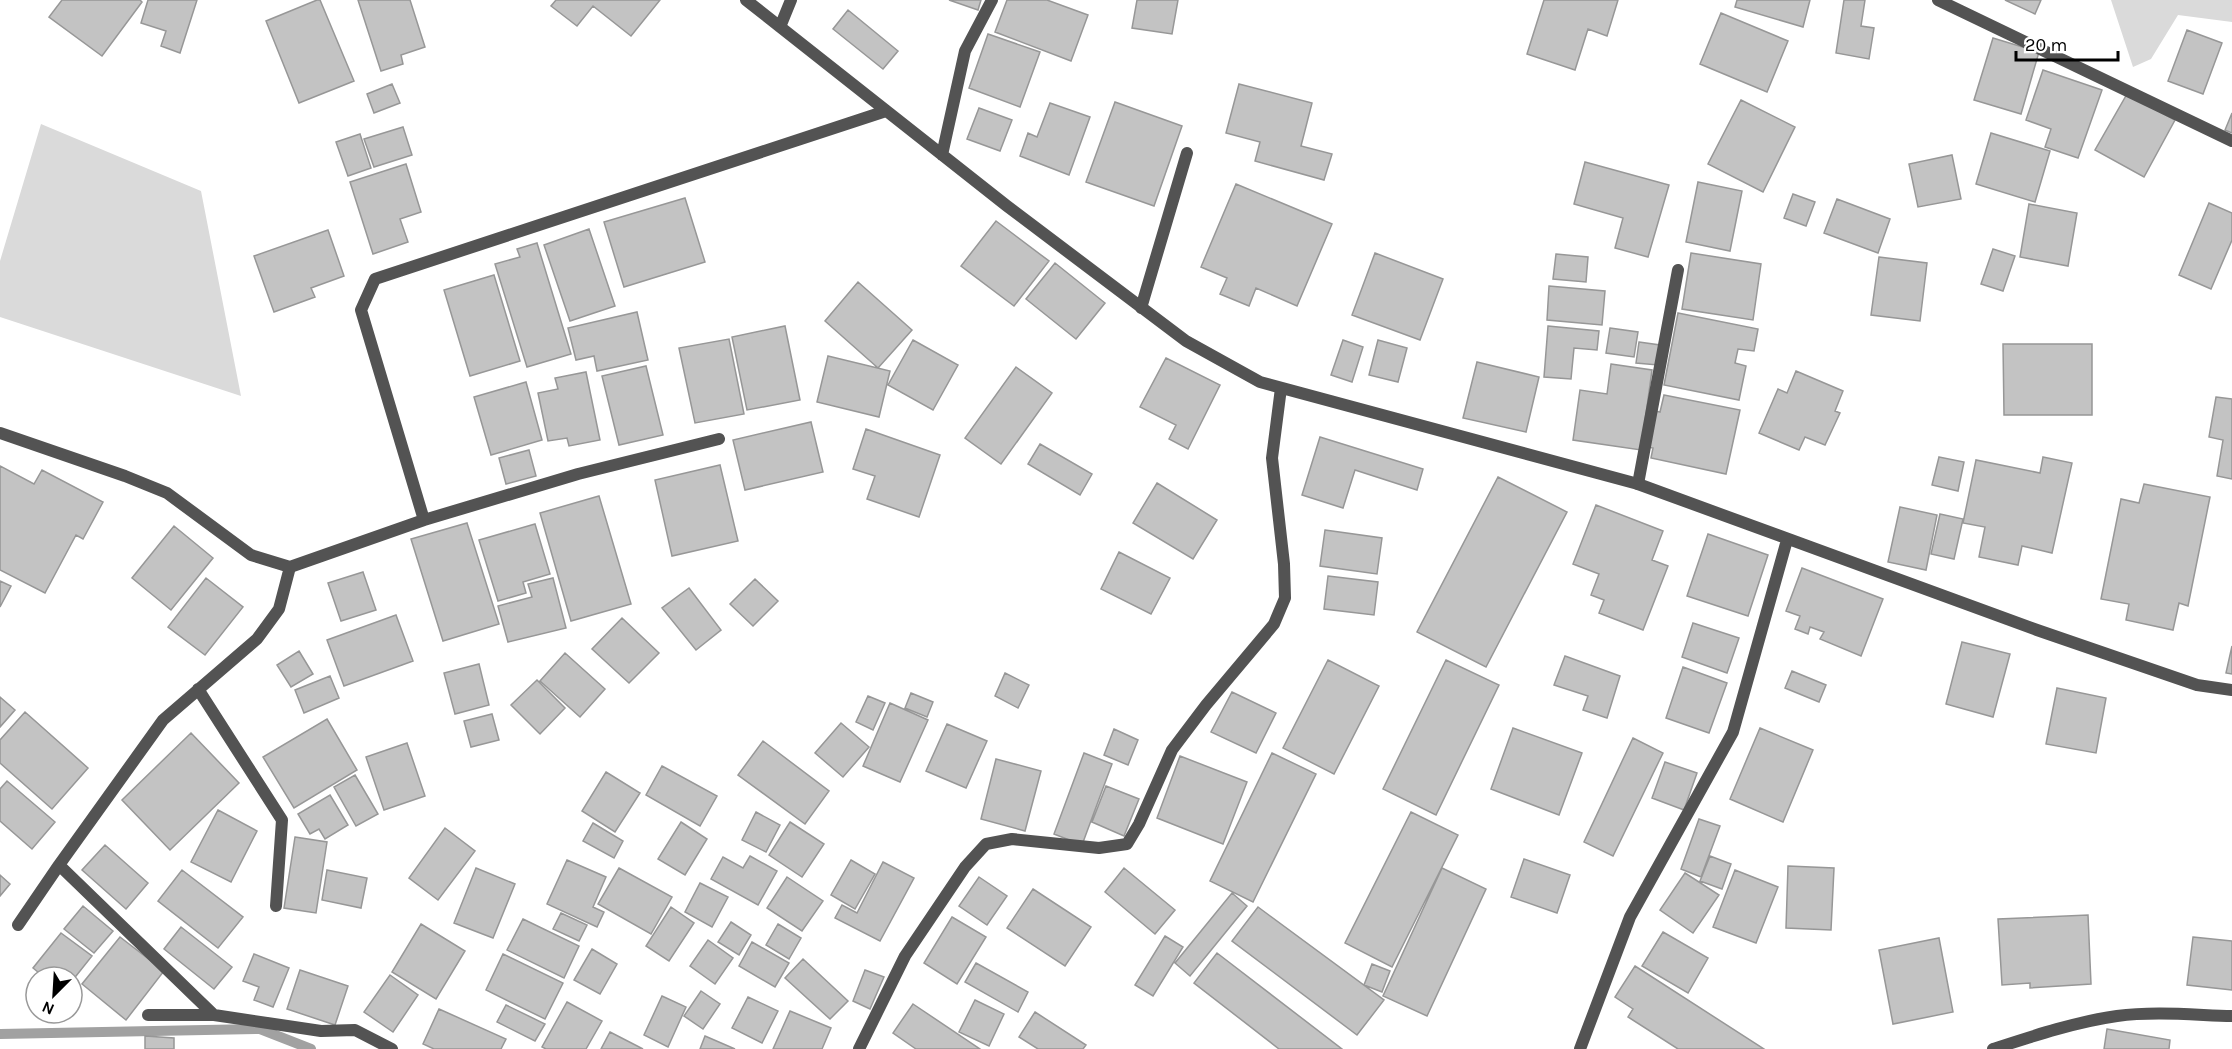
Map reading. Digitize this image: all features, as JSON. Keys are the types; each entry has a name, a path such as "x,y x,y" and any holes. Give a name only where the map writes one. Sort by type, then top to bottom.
{"street":[{"path":"746,0 1141,308 1186,341 1260,382 1386,414 1638,484 2186,682 2232,690"},
{"path":"780,27 791,0"},
{"path":"942,155 965,51 993,0"},
{"path":"1938,0 2232,141"},
{"path":"424,520 361,310 375,279 886,111"},
{"path":"1141,308 1187,153"},
{"path":"1638,484 1678,270"},
{"path":"859,1049 905,956 965,867 986,844 1012,839 1099,848 1127,844 1139,824 1172,750 1206,705 1274,624 1285,598 1284,564 1272,458 1281,388"},
{"path":"0,433 125,476 167,494 251,555 290,567 424,520 578,474 718,439"},
{"path":"1580,1049 1630,917 1733,732 1788,540"},
{"path":"18,925 58,865 163,720 257,639 279,609 290,567"},
{"path":"198,690 282,820 276,906"},
{"path":"58,865 214,1015"},
{"path":"1993,1049 2061,1028 2118,1016 2171,1014 2232,1016"},
{"path":"148,1015 214,1015 321,1031 355,1030 392,1049"}],"shaded area":[{"path":"2111,0 2232,0 2232,22 2178,15 2151,59 2133,67"},
{"path":"41,124 201,191 241,396 0,317 0,261"}],"building":[{"path":"62,0 140,0 142,2 102,56 49,17"},
{"path":"148,0 197,0 180,53 161,46 166,31 141,23"},
{"path":"320,0 354,81 299,103 266,21"},
{"path":"358,0 410,0 425,47 401,55 403,64 381,71"},
{"path":"556,0 660,0 631,36 593,6 577,26 551,6"},
{"path":"949,0 981,0 978,10"},
{"path":"1007,0 1047,0 1088,15 1071,61 995,32"},
{"path":"1137,0 1178,0 1172,34 1132,28"},
{"path":"1544,0 1618,0 1607,36 1588,29 1575,70 1527,54"},
{"path":"1737,0 1810,0 1803,27 1735,7"},
{"path":"1844,0 1865,0 1861,26 1874,28 1869,59 1836,53"},
{"path":"2005,0 2041,0 2035,14"},
{"path":"848,10 898,51 883,69 833,29"},
{"path":"1721,13 1788,41 1767,92 1700,64"},
{"path":"2187,30 2222,43 2203,94 2168,81"},
{"path":"988,34 1040,52 1020,107 969,88"},
{"path":"1993,38 2039,52 2021,114 1974,100"},
{"path":"2043,70 2102,90 2078,158 2045,147 2051,129 2026,120"},
{"path":"392,84 400,103 374,113 367,94"},
{"path":"1239,84 1312,103 1301,146 1332,154 1324,180 1255,161 1260,142 1226,133"},
{"path":"2127,94 2175,120 2144,177 2095,150"},
{"path":"1741,100 1795,127 1763,192 1708,164"},
{"path":"1115,102 1182,126 1154,206 1086,182"},
{"path":"1050,103 1090,117 1069,175 1020,156 1028,133 1037,137"},
{"path":"979,108 1012,120 1000,151 967,139"},
{"path":"2232,113 2232,133 2225,130"},
{"path":"403,127 412,155 374,167 364,139"},
{"path":"1991,133 2050,151 2035,202 1976,184"},
{"path":"360,134 371,168 348,176 336,142"},
{"path":"1952,155 1961,199 1918,207 1909,164"},
{"path":"1585,162 1669,185 1648,257 1615,248 1623,218 1574,204"},
{"path":"406,164 421,212 400,219 408,242 373,254 350,182"},
{"path":"1698,182 1742,191 1730,251 1686,242"},
{"path":"1236,184 1332,224 1297,306 1256,288 1249,306 1220,294 1227,278 1201,267"},
{"path":"1793,194 1815,202 1806,226 1784,218"},
{"path":"685,198 705,262 624,287 604,222"},
{"path":"1837,199 1890,219 1878,253 1824,233"},
{"path":"2209,203 2232,213 2232,240 2211,289 2179,275"},
{"path":"2029,204 2077,213 2068,266 2020,257"},
{"path":"996,221 1049,261 1014,306 961,266"},
{"path":"589,229 615,306 570,321 544,245"},
{"path":"328,230 344,276 311,288 315,297 274,312 254,256"},
{"path":"537,243 571,354 527,367 495,264 520,257 517,249"},
{"path":"1993,249 2015,256 2003,291 1981,284"},
{"path":"1375,253 1443,279 1420,340 1352,315"},
{"path":"1691,253 1761,264 1753,320 1682,309"},
{"path":"1556,254 1588,257 1586,282 1553,279"},
{"path":"1879,257 1927,263 1920,321 1871,315"},
{"path":"1055,263 1105,303 1076,339 1026,299"},
{"path":"494,275 520,361 470,376 444,290"},
{"path":"858,282 912,330 878,368 825,321"},
{"path":"1549,286 1605,291 1602,325 1547,320"},
{"path":"637,312 648,360 597,371 594,356 576,360 568,328"},
{"path":"1678,313 1758,329 1754,351 1738,349 1735,363 1746,366 1739,400 1664,385"},
{"path":"785,326 800,400 747,410 732,337"},
{"path":"1548,326 1599,331 1597,350 1574,348 1571,379 1544,377"},
{"path":"1610,328 1638,332 1634,357 1606,353"},
{"path":"729,339 744,414 695,423 679,348"},
{"path":"913,340 958,365 933,410 888,385"},
{"path":"1343,340 1363,347 1352,382 1331,375"},
{"path":"1378,340 1407,348 1398,382 1369,375"},
{"path":"1639,342 1660,345 1658,365 1636,363"},
{"path":"2003,344 2092,344 2092,415 2004,415"},
{"path":"828,356 890,371 879,417 817,402"},
{"path":"1166,358 1220,385 1188,449 1169,439 1176,425 1140,407"},
{"path":"1477,362 1539,377 1526,432 1463,418"},
{"path":"1611,364 1652,370 1641,450 1573,440 1580,390 1607,394"},
{"path":"646,366 663,435 619,445 602,376"},
{"path":"1016,367 1052,393 1001,464 965,438"},
{"path":"1796,371 1843,391 1835,411 1840,413 1825,445 1805,437 1799,450 1759,433 1778,389 1787,393"},
{"path":"586,372 600,440 569,446 567,438 548,441 538,393 558,389 555,378"},
{"path":"526,382 542,440 491,455 474,397"},
{"path":"1664,395 1740,410 1726,474 1651,458 1653,448 1647,447 1655,411 1660,412"},
{"path":"2216,397 2232,399 2232,479 2217,476 2223,440 2209,437"},
{"path":"811,422 823,472 745,490 733,440"},
{"path":"866,429 940,455 919,517 867,499 875,476 853,469"},
{"path":"1320,437 1423,469 1417,490 1355,470 1343,508 1302,495"},
{"path":"1040,444 1092,474 1080,495 1028,464"},
{"path":"529,450 536,476 506,484 499,458"},
{"path":"1939,457 1964,462 1958,491 1932,485"},
{"path":"2043,457 2072,463 2052,553 2022,546 2018,565 1979,557 1985,527 1963,523 1976,460 2040,473"},
{"path":"720,465 738,541 672,556 655,480"},
{"path":"0,466 34,484 42,470 103,502 83,539 76,535 45,593 0,570"},
{"path":"1498,477 1567,512 1486,667 1417,632"},
{"path":"1157,483 1217,520 1193,559 1133,523"},
{"path":"2144,484 2210,497 2188,606 2179,603 2173,630 2126,620 2129,604 2101,599 2121,499 2139,503"},
{"path":"599,496 631,604 571,621 540,513"},
{"path":"1596,505 1663,531 1652,560 1668,566 1643,630 1599,613 1604,600 1591,595 1599,574 1573,564"},
{"path":"1900,507 1937,515 1926,570 1888,562"},
{"path":"1940,514 1963,519 1954,559 1931,554"},
{"path":"467,523 499,624 443,641 411,539"},
{"path":"535,524 550,574 523,582 526,593 498,601 479,540"},
{"path":"174,526 213,558 171,610 132,578"},
{"path":"1325,530 1382,538 1377,574 1320,566"},
{"path":"1708,534 1768,555 1748,616 1687,596"},
{"path":"1119,552 1170,578 1151,614 1101,589"},
{"path":"1802,568 1883,599 1861,656 1820,639 1824,632 1810,627 1808,634 1795,629 1800,616 1786,611"},
{"path":"363,572 376,610 341,621 328,583"},
{"path":"1328,576 1378,582 1374,615 1324,609"},
{"path":"206,578 243,607 205,655 168,627"},
{"path":"553,578 566,628 508,642 498,606 532,597 528,584"},
{"path":"755,579 778,601 753,626 730,604"},
{"path":"0,581 11,586 0,607"},
{"path":"689,588 721,630 696,650 662,608"},
{"path":"396,615 413,661 344,686 327,640"},
{"path":"622,618 659,653 629,683 592,649"},
{"path":"1693,623 1739,638 1727,673 1682,657"},
{"path":"1962,642 2010,654 1993,717 1946,704"},
{"path":"2232,646 2232,674 2226,673"},
{"path":"299,651 313,674 291,687 277,665"},
{"path":"565,653 605,689 580,717 540,681"},
{"path":"1565,656 1620,676 1607,718 1583,710 1588,696 1554,685"},
{"path":"1328,660 1379,686 1334,774 1283,748"},
{"path":"1446,660 1499,685 1436,815 1383,789"},
{"path":"479,664 489,705 455,714 444,673"},
{"path":"1683,667 1727,683 1709,733 1666,718"},
{"path":"1792,671 1826,685 1819,702 1785,688"},
{"path":"1005,673 1029,685 1018,708 995,696"},
{"path":"330,676 339,698 304,713 295,690"},
{"path":"537,680 565,708 540,734 511,705"},
{"path":"2057,688 2106,698 2096,753 2046,744"},
{"path":"1232,692 1276,713 1256,753 1211,732"},
{"path":"911,693 933,702 927,717 905,708"},
{"path":"868,696 885,703 873,730 856,722"},
{"path":"0,697 15,710 0,727"},
{"path":"890,703 928,720 900,782 863,766"},
{"path":"25,712 88,768 52,809 0,763 0,740"},
{"path":"492,714 499,740 471,747 464,721"},
{"path":"327,719 357,770 294,808 263,757"},
{"path":"841,723 869,747 843,777 815,753"},
{"path":"947,724 987,741 966,788 926,771"},
{"path":"1513,728 1582,753 1559,815 1491,789"},
{"path":"1760,728 1813,750 1783,822 1730,799"},
{"path":"1114,729 1138,740 1128,765 1104,755"},
{"path":"191,733 239,783 170,850 122,800"},
{"path":"1633,738 1663,753 1613,856 1584,842"},
{"path":"763,741 829,791 805,824 738,775"},
{"path":"407,743 425,796 384,810 366,757"},
{"path":"1084,753 1112,764 1082,845 1054,834"},
{"path":"1272,753 1316,774 1253,902 1210,881"},
{"path":"1180,756 1247,782 1223,844 1157,818"},
{"path":"996,759 1041,771 1025,831 981,819"},
{"path":"1665,762 1697,773 1684,810 1652,798"},
{"path":"662,766 717,796 700,826 646,795"},
{"path":"606,772 640,793 615,832 582,811"},
{"path":"355,775 378,814 356,826 334,787"},
{"path":"7,781 55,822 32,849 0,821 0,789"},
{"path":"1106,786 1139,799 1124,836 1092,822"},
{"path":"330,795 348,825 325,839 319,829 310,834 298,814"},
{"path":"218,810 257,831 231,882 191,862"},
{"path":"756,812 780,825 766,852 742,840"},
{"path":"1411,812 1458,835 1392,967 1345,943"},
{"path":"1699,819 1720,826 1701,877 1681,869"},
{"path":"681,822 707,839 685,875 658,859"},
{"path":"790,822 824,844 802,877 769,855"},
{"path":"593,823 623,841 614,858 583,841"},
{"path":"445,828 475,851 438,900 409,878"},
{"path":"295,837 327,842 316,913 284,908"},
{"path":"105,845 148,883 126,909 82,870"},
{"path":"750,856 777,871 758,905 711,879 723,857 743,868"},
{"path":"1710,856 1731,864 1722,889 1700,881"},
{"path":"1524,859 1570,875 1557,913 1511,897"},
{"path":"567,860 606,877 593,907 604,912 597,927 547,904"},
{"path":"851,860 875,874 855,909 831,895"},
{"path":"883,862 914,878 880,941 835,918 842,905 857,913"},
{"path":"1788,866 1834,868 1831,930 1786,928"},
{"path":"476,868 515,884 493,938 454,923"},
{"path":"619,868 672,897 651,934 598,904"},
{"path":"1124,868 1175,910 1155,934 1105,892"},
{"path":"1442,868 1486,889 1427,1016 1383,996"},
{"path":"182,870 243,917 218,948 158,901"},
{"path":"327,870 367,878 361,908 322,900"},
{"path":"1735,870 1778,887 1756,943 1713,927"},
{"path":"1685,873 1719,895 1693,933 1660,910"},
{"path":"0,875 10,884 0,896"},
{"path":"787,877 823,901 802,931 767,908"},
{"path":"979,877 1007,896 987,925 959,906"},
{"path":"700,883 728,897 712,927 685,912"},
{"path":"1033,889 1091,927 1065,966 1007,928"},
{"path":"1232,893 1247,906 1190,976 1175,963"},
{"path":"83,906 113,931 94,953 64,929"},
{"path":"671,907 694,923 669,961 646,946"},
{"path":"1258,907 1384,1000 1357,1035 1232,941"},
{"path":"561,913 587,925 579,941 553,929"},
{"path":"2088,915 2091,984 2030,988 2030,983 2002,985 1998,919"},
{"path":"952,917 986,937 957,984 924,963"},
{"path":"523,919 579,946 564,978 507,950"},
{"path":"731,922 751,935 739,955 718,942"},
{"path":"421,924 465,951 436,999 392,972"},
{"path":"778,924 801,938 789,959 766,945"},
{"path":"181,927 232,967 214,989 164,949"},
{"path":"1663,932 1708,958 1688,993 1642,966"},
{"path":"61,933 92,956 84,966 35,965"},
{"path":"1165,936 1183,947 1153,996 1135,985"},
{"path":"120,937 164,971 126,1020 84,986 84,982"},
{"path":"2193,937 2232,941 2232,990 2187,985"},
{"path":"1939,938 1953,1012 1893,1024 1879,950"},
{"path":"708,940 733,958 715,984 690,966"},
{"path":"752,942 789,963 775,987 739,966"},
{"path":"592,949 617,964 600,994 574,980"},
{"path":"1217,953 1342,1049 1279,1049 1194,983"},
{"path":"254,954 289,968 273,1007 254,1000 259,987 243,981"},
{"path":"503,954 563,983 545,1019 486,990"},
{"path":"803,959 848,1001 830,1019 785,978"},
{"path":"976,963 1028,992 1018,1012 965,982"},
{"path":"1372,964 1390,971 1382,992 1364,985"},
{"path":"1635,966 1764,1049 1678,1049 1628,1017 1633,1009 1615,997"},
{"path":"300,970 348,986 335,1025 287,1009"},
{"path":"865,970 884,977 870,1009 853,1001"},
{"path":"390,975 418,995 393,1032 364,1012"},
{"path":"701,991 720,1004 703,1029 684,1016"},
{"path":"662,996 686,1007 668,1047 644,1035"},
{"path":"748,997 778,1011 762,1043 732,1028"},
{"path":"975,1000 1004,1014 989,1046 959,1032"},
{"path":"567,1002 602,1021 586,1049 546,1049 542,1047"},
{"path":"913,1004 980,1049 916,1049 893,1033"},
{"path":"506,1005 545,1024 535,1041 497,1022"},
{"path":"439,1009 506,1039 501,1049 434,1049 423,1044"},
{"path":"790,1011 831,1028 822,1049 773,1049"},
{"path":"1035,1012 1086,1045 1083,1049 1038,1049 1019,1037"},
{"path":"2107,1029 2170,1040 2169,1049 2104,1049"},
{"path":"610,1032 643,1049 601,1049"},
{"path":"145,1036 174,1038 174,1049 145,1049"},
{"path":"705,1036 735,1049 700,1049"}],"waterway":[{"path":"0,1034 260,1029 311,1049"}]}
